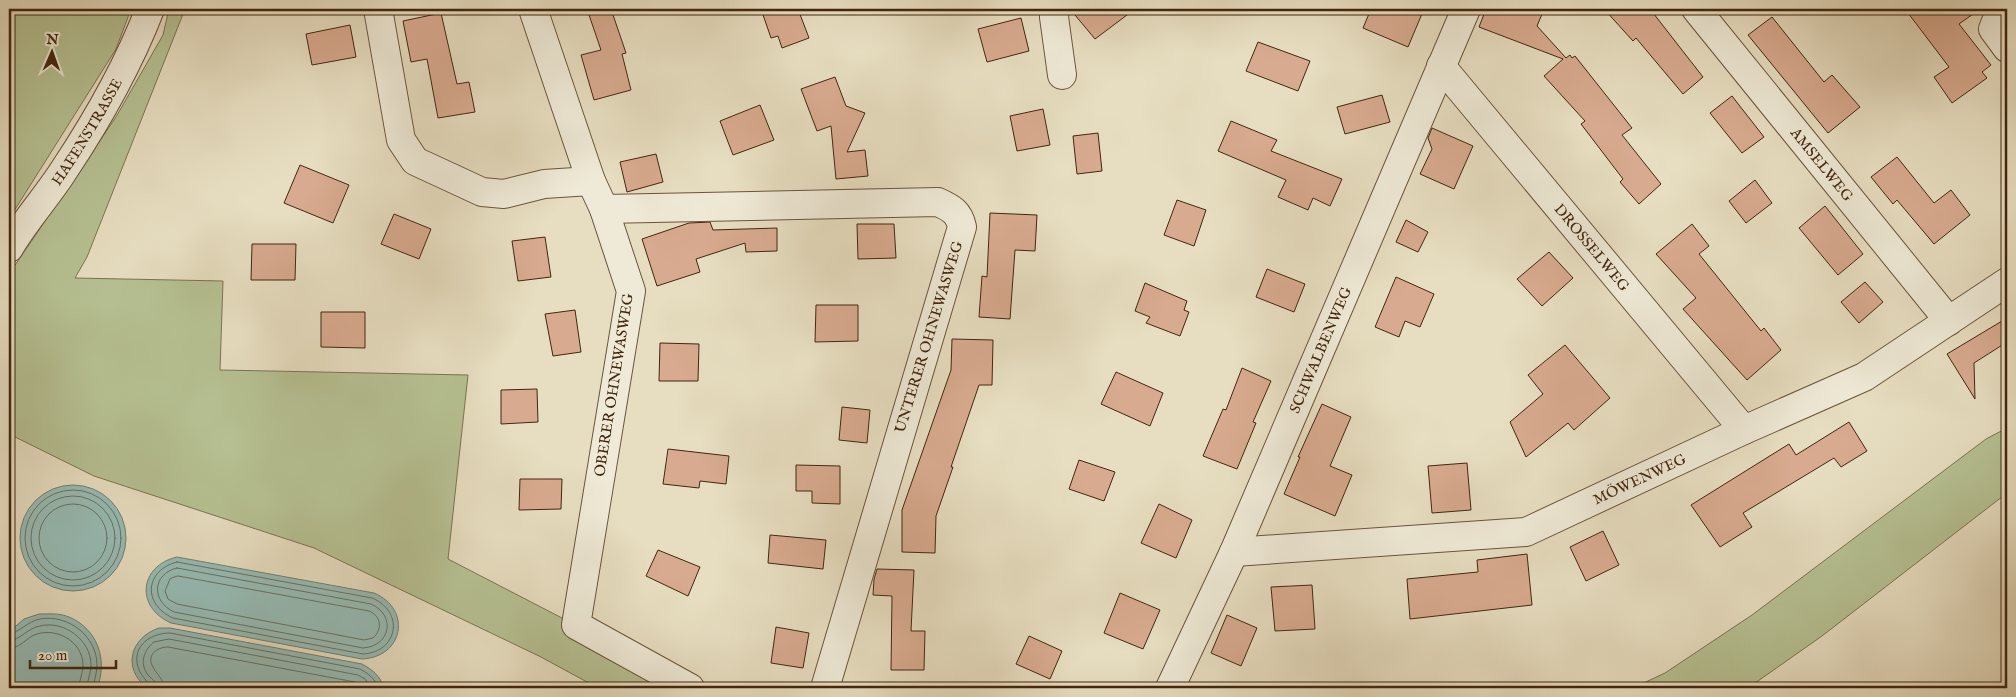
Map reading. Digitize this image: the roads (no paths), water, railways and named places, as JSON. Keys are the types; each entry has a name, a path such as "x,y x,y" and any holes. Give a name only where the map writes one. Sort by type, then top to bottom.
{"street":[{"name":"HAFENSTRASSE","path":"9,248 64,171 106,103 138,41 150,9"},
{"path":"378,9 401,140 416,161 482,192 504,194 544,184 591,181"},
{"name":"OBERER OHNEWASWEG","path":"533,9 591,181 604,209 631,291 576,625 690,688"},
{"path":"1055,9 1054,17 1062,75"},
{"name":"SCHWALBENWEG","path":"1170,688 1234,552 1440,66 1466,9"},
{"name":"AMSELWEG","path":"1696,9 1949,321"},
{"path":"2001,9 1993,29 2007,48"},
{"name":"DROSSELWEG","path":"1440,66 1744,430"},
{"name":"UNTERER OHNEWASWEG","path":"604,209 938,202 953,208 960,218 962,227 825,688"},
{"name":"MÖWENWEG","path":"1234,552 1526,532 1744,430 1864,377 2007,282"}],"water":[{"path":"73,485 93,489 111,500 122,518 126,538 122,558 111,576 93,587 73,591 53,587 35,576 24,558 20,538 24,518 35,500 53,489"},
{"path":"177,557 374,593 386,600 394,610 398,620 398,631 394,641 387,650 376,656 362,659 171,623 159,616 151,607 146,587 155,569 164,562"},
{"path":"39,614 66,616 79,622 87,629 94,638 101,657 100,678 97,688 9,688 9,632 24,619"},
{"path":"159,628 170,628 362,664 376,674 384,688 147,688 134,672 133,654 141,639"}]}
